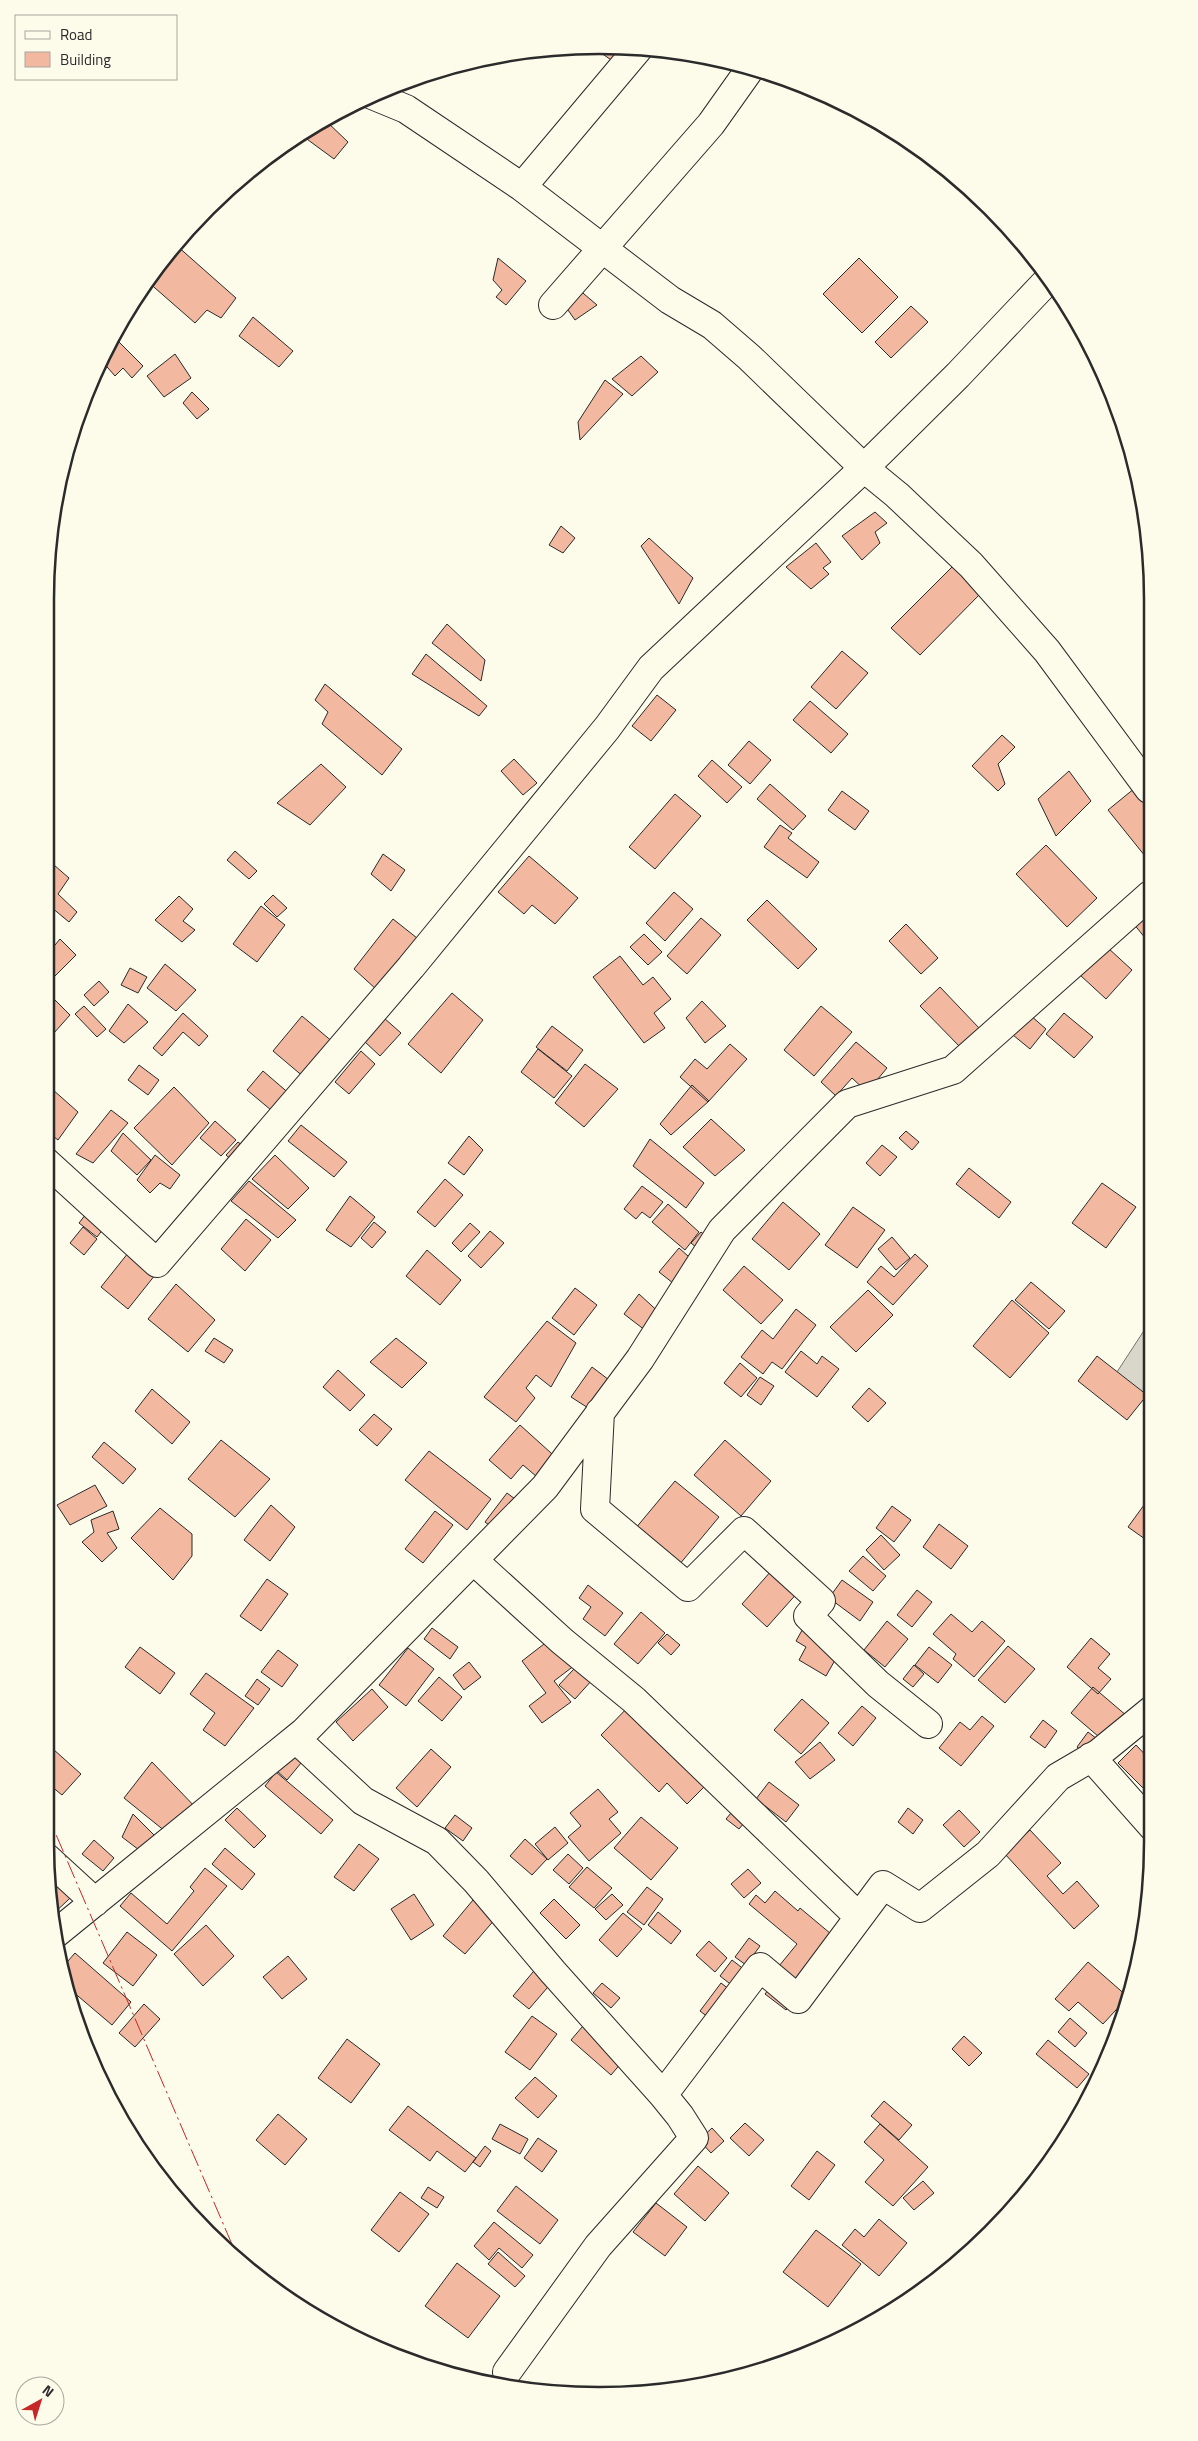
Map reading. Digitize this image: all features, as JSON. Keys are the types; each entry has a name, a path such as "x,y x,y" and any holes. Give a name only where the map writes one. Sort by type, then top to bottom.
{"street":[{"path":"522,187 633,55"},
{"path":"553,305 711,124 746,74"},
{"path":"382,99 406,109 522,187 670,300 712,325 749,357 864,468 897,495 971,565 1047,651 1144,782"},
{"path":"54,1169 157,1263 411,967 607,728 651,668 864,468 958,375 1044,284"},
{"path":"61,1930 296,1738 545,1487 640,1359 722,1230 847,1104 953,1070 1144,900"},
{"path":"600,1412 595,1509 688,1587 744,1531 821,1601 808,1616 878,1684 928,1724"},
{"path":"473,1560 562,1641 634,1700 858,1916"},
{"path":"663,2095 760,1968 798,1999 882,1885 920,1908 988,1854 1058,1777 1091,1757 1144,1715"},
{"path":"296,1738 363,1801 437,1841 476,1881 553,1972 663,2095 680,2116 694,2138 598,2246 507,2372"},
{"path":"1091,1757 1144,1817"},
{"path":"55,1865 95,1902"}],"shaded area":[{"path":"1144,1331 1144,1394 1115,1375"}],"building":[{"path":"603,54 623,55 617,64"},
{"path":"330,125 348,142 334,159 307,139"},
{"path":"181,249 236,298 221,318 207,310 195,323 153,286"},
{"path":"498,258 526,281 506,305 496,297 502,290 493,280"},
{"path":"859,258 898,297 862,333 823,294"},
{"path":"577,288 597,305 575,320 563,303"},
{"path":"911,306 928,322 891,358 875,342"},
{"path":"253,317 293,351 279,367 239,336"},
{"path":"119,342 143,366 132,378 123,368 115,376 106,366"},
{"path":"175,354 191,378 164,397 147,376"},
{"path":"641,356 658,372 632,396 612,379"},
{"path":"605,380 623,394 580,440 578,422"},
{"path":"192,392 209,409 197,419 183,403"},
{"path":"875,512 887,523 875,532 880,543 862,560 842,536"},
{"path":"561,526 575,538 563,553 549,545"},
{"path":"649,538 693,578 679,604 641,546"},
{"path":"816,543 831,562 823,568 829,574 811,589 786,567"},
{"path":"956,563 984,590 920,655 891,628"},
{"path":"447,624 485,660 481,681 432,643"},
{"path":"842,651 868,673 836,709 811,687"},
{"path":"426,654 487,706 479,716 412,674"},
{"path":"325,684 402,749 382,775 322,724 328,712 315,700"},
{"path":"657,695 676,710 651,741 632,726"},
{"path":"810,701 848,734 831,753 793,720"},
{"path":"1002,735 1015,747 998,764 1005,784 998,791 972,766"},
{"path":"749,741 771,760 750,784 728,765"},
{"path":"514,759 537,783 523,795 501,771"},
{"path":"712,760 742,787 727,803 698,776"},
{"path":"321,764 346,787 310,825 277,803"},
{"path":"1069,771 1091,801 1056,836 1038,799"},
{"path":"770,784 806,816 793,830 757,799"},
{"path":"1135,788 1144,800 1144,855 1108,810"},
{"path":"842,791 869,811 855,830 828,810"},
{"path":"675,794 701,816 655,869 629,847"},
{"path":"780,825 792,833 788,838 819,862 807,878 764,847"},
{"path":"1046,845 1097,898 1067,927 1016,874"},
{"path":"235,851 257,871 249,879 227,860"},
{"path":"383,854 405,870 391,891 371,874"},
{"path":"529,856 578,898 555,924 532,905 524,914 498,892"},
{"path":"54,865 69,878 58,894 77,912 69,922 54,910"},
{"path":"674,892 693,909 665,941 646,923"},
{"path":"273,895 287,908 277,917 264,904"},
{"path":"179,896 193,909 183,921 195,930 182,942 155,920"},
{"path":"767,900 817,949 798,969 747,920"},
{"path":"261,906 285,925 257,962 233,944"},
{"path":"1144,914 1144,937 1133,923"},
{"path":"701,918 721,935 687,974 667,956"},
{"path":"393,919 422,942 377,990 354,969"},
{"path":"906,924 938,958 921,974 889,941"},
{"path":"644,934 662,952 648,965 630,947"},
{"path":"60,939 76,955 54,977 54,946"},
{"path":"1107,947 1132,970 1106,999 1080,975"},
{"path":"620,956 643,985 653,977 671,999 654,1013 665,1028 644,1043 593,977"},
{"path":"165,964 196,990 176,1011 147,988"},
{"path":"130,968 147,977 138,993 121,985"},
{"path":"99,981 109,992 94,1006 84,995"},
{"path":"940,987 980,1029 961,1048 920,1006"},
{"path":"452,993 483,1020 441,1073 408,1044"},
{"path":"55,1000 70,1015 54,1033"},
{"path":"702,1001 726,1026 705,1043 686,1018"},
{"path":"128,1004 148,1022 124,1043 109,1031"},
{"path":"84,1006 106,1029 97,1037 75,1014"},
{"path":"821,1006 852,1032 814,1076 784,1050"},
{"path":"183,1013 208,1036 199,1046 183,1032 162,1056 153,1048"},
{"path":"1064,1013 1093,1037 1074,1058 1046,1034"},
{"path":"1030,1015 1046,1029 1030,1049 1013,1035"},
{"path":"302,1016 334,1043 305,1078 273,1051"},
{"path":"384,1018 401,1033 380,1056 364,1041"},
{"path":"552,1026 583,1050 567,1071 536,1047"},
{"path":"856,1042 887,1068 867,1092 852,1078 836,1096 821,1082"},
{"path":"730,1044 747,1059 708,1102 680,1077 695,1059 707,1069"},
{"path":"538,1049 572,1076 554,1098 521,1072"},
{"path":"361,1051 375,1064 349,1094 335,1082"},
{"path":"585,1064 618,1089 584,1127 555,1103"},
{"path":"139,1065 159,1080 148,1095 128,1080"},
{"path":"263,1071 299,1102 283,1120 247,1090"},
{"path":"692,1085 709,1101 671,1135 660,1124"},
{"path":"174,1087 209,1123 172,1165 134,1128"},
{"path":"54,1091 78,1112 58,1140 54,1137"},
{"path":"111,1110 128,1123 93,1163 76,1154"},
{"path":"711,1119 745,1150 715,1176 683,1147"},
{"path":"215,1121 236,1140 221,1156 200,1138"},
{"path":"301,1125 347,1162 334,1177 288,1141"},
{"path":"906,1131 919,1142 912,1150 899,1138"},
{"path":"123,1133 151,1160 137,1175 111,1151"},
{"path":"469,1136 483,1150 464,1175 448,1163"},
{"path":"650,1139 704,1183 686,1208 633,1166"},
{"path":"238,1142 253,1154 241,1168 226,1155"},
{"path":"882,1145 897,1157 880,1176 866,1163"},
{"path":"155,1155 180,1175 170,1189 160,1183 150,1193 137,1180"},
{"path":"275,1155 309,1188 288,1209 252,1179"},
{"path":"969,1168 1011,1202 999,1218 956,1184"},
{"path":"445,1179 463,1195 435,1227 417,1212"},
{"path":"249,1181 296,1220 278,1238 231,1201"},
{"path":"1102,1183 1136,1207 1106,1248 1072,1223"},
{"path":"642,1186 663,1202 650,1218 642,1212 636,1219 624,1209"},
{"path":"350,1196 375,1217 351,1247 326,1230"},
{"path":"96,1201 114,1215 97,1237 79,1223"},
{"path":"783,1202 820,1234 789,1270 752,1239"},
{"path":"668,1204 699,1232 685,1250 652,1222"},
{"path":"853,1207 885,1230 857,1268 825,1245"},
{"path":"246,1219 271,1240 245,1271 221,1249"},
{"path":"374,1222 386,1232 372,1248 361,1238"},
{"path":"470,1223 480,1232 461,1252 452,1243"},
{"path":"83,1227 97,1239 84,1255 70,1243"},
{"path":"490,1231 504,1243 481,1268 468,1256"},
{"path":"701,1232 713,1242 703,1253 691,1243"},
{"path":"892,1237 910,1258 896,1270 878,1249"},
{"path":"140,1238 167,1260 128,1309 101,1287"},
{"path":"679,1248 697,1264 678,1287 659,1272"},
{"path":"427,1250 461,1280 440,1305 406,1276"},
{"path":"915,1254 928,1266 893,1305 867,1282 881,1266 894,1277"},
{"path":"744,1266 783,1300 761,1324 723,1290"},
{"path":"1031,1282 1065,1311 1049,1329 1015,1300"},
{"path":"176,1284 215,1320 188,1352 148,1319"},
{"path":"575,1288 597,1305 574,1335 552,1318"},
{"path":"868,1290 893,1315 856,1352 830,1327"},
{"path":"639,1294 664,1317 650,1334 624,1314"},
{"path":"1012,1300 1049,1333 1010,1378 973,1346"},
{"path":"796,1309 816,1325 782,1369 772,1362 763,1374 741,1357 762,1330 773,1339"},
{"path":"547,1321 576,1343 551,1387 536,1375 526,1388 535,1398 516,1422 484,1397"},
{"path":"214,1338 233,1350 224,1363 205,1351"},
{"path":"396,1338 427,1363 402,1388 370,1362"},
{"path":"801,1351 817,1364 822,1356 839,1369 817,1397 785,1372"},
{"path":"1097,1356 1144,1393 1144,1399 1127,1420 1078,1381"},
{"path":"740,1363 757,1378 741,1397 724,1383"},
{"path":"592,1367 617,1386 596,1413 571,1397"},
{"path":"338,1370 365,1395 350,1411 323,1387"},
{"path":"760,1377 774,1386 761,1405 747,1395"},
{"path":"869,1388 886,1403 868,1422 852,1407"},
{"path":"152,1389 190,1422 172,1444 135,1411"},
{"path":"374,1414 392,1429 377,1446 359,1430"},
{"path":"520,1425 561,1462 543,1482 523,1465 511,1479 489,1460"},
{"path":"221,1440 270,1479 235,1517 188,1479"},
{"path":"725,1440 771,1481 741,1516 694,1475"},
{"path":"104,1442 136,1469 123,1484 92,1457"},
{"path":"429,1451 491,1499 467,1530 405,1480"},
{"path":"675,1481 719,1517 679,1565 635,1529"},
{"path":"95,1485 107,1506 70,1525 57,1505"},
{"path":"507,1493 519,1502 497,1531 485,1522"},
{"path":"271,1505 295,1527 270,1561 244,1540"},
{"path":"1144,1505 1144,1538 1128,1527"},
{"path":"892,1506 911,1520 894,1542 876,1528"},
{"path":"160,1508 192,1534 192,1556 173,1580 131,1538"},
{"path":"113,1511 119,1529 107,1533 117,1548 102,1562 82,1542 94,1532 91,1520"},
{"path":"435,1511 453,1525 423,1563 405,1549"},
{"path":"939,1524 968,1546 951,1569 923,1547"},
{"path":"881,1535 900,1555 884,1570 866,1550"},
{"path":"863,1556 886,1576 873,1591 849,1571"},
{"path":"772,1570 807,1582 767,1627 742,1604"},
{"path":"267,1579 288,1594 261,1631 240,1616"},
{"path":"842,1580 873,1602 860,1621 829,1598"},
{"path":"588,1585 623,1613 605,1636 583,1619 591,1607 579,1598"},
{"path":"917,1590 932,1602 912,1627 897,1615"},
{"path":"641,1612 665,1633 638,1664 614,1644"},
{"path":"951,1614 972,1632 982,1621 1005,1641 974,1677 953,1659 956,1654 933,1634"},
{"path":"810,1616 843,1646 826,1676 799,1660 806,1647 796,1641"},
{"path":"887,1621 908,1639 885,1667 864,1650"},
{"path":"432,1628 458,1647 450,1659 424,1639"},
{"path":"557,1634 579,1662 554,1681 571,1702 542,1723 529,1706 546,1693 522,1661"},
{"path":"667,1634 680,1645 671,1655 658,1643"},
{"path":"1091,1638 1110,1654 1098,1668 1111,1679 1098,1694 1067,1667"},
{"path":"1008,1646 1035,1669 1005,1703 978,1680"},
{"path":"140,1647 175,1673 160,1694 125,1667"},
{"path":"929,1647 952,1665 938,1683 915,1665"},
{"path":"408,1648 434,1669 406,1706 379,1685"},
{"path":"278,1650 298,1665 282,1687 261,1672"},
{"path":"586,1656 601,1670 575,1699 559,1685"},
{"path":"469,1662 481,1677 464,1690 453,1675"},
{"path":"914,1665 924,1674 913,1687 903,1679"},
{"path":"206,1673 254,1708 225,1746 203,1730 215,1713 190,1694"},
{"path":"439,1677 462,1697 442,1721 418,1701"},
{"path":"257,1679 270,1689 258,1705 245,1696"},
{"path":"1093,1687 1134,1722 1112,1748 1071,1713"},
{"path":"372,1689 388,1707 353,1741 336,1722"},
{"path":"802,1699 829,1723 801,1754 774,1730"},
{"path":"633,1702 706,1785 687,1804 667,1783 659,1792 601,1735"},
{"path":"862,1706 876,1718 853,1746 838,1733"},
{"path":"982,1716 994,1726 961,1766 939,1748 960,1722 970,1730"},
{"path":"1043,1720 1057,1731 1045,1748 1030,1737"},
{"path":"1088,1732 1101,1742 1090,1757 1077,1747"},
{"path":"820,1742 835,1760 810,1779 795,1762"},
{"path":"1136,1745 1144,1753 1144,1789 1118,1763"},
{"path":"431,1749 451,1767 417,1807 396,1788"},
{"path":"54,1750 81,1774 62,1795 54,1788"},
{"path":"293,1754 301,1763 287,1780 277,1771"},
{"path":"152,1762 199,1811 171,1836 124,1798"},
{"path":"276,1772 333,1820 321,1834 265,1786"},
{"path":"769,1782 799,1805 786,1822 756,1799"},
{"path":"598,1789 618,1812 609,1819 621,1833 589,1861 568,1837 581,1826 570,1813"},
{"path":"745,1796 758,1806 739,1829 726,1819"},
{"path":"237,1808 266,1836 254,1848 225,1820"},
{"path":"908,1808 923,1820 913,1834 898,1822"},
{"path":"959,1810 980,1832 964,1847 943,1825"},
{"path":"133,1814 161,1842 147,1856 122,1837"},
{"path":"455,1815 472,1828 463,1841 445,1828"},
{"path":"641,1817 678,1848 651,1880 614,1848"},
{"path":"555,1827 568,1843 548,1860 535,1844"},
{"path":"1030,1830 1061,1863 1047,1876 1063,1894 1077,1881 1099,1906 1074,1929 1004,1853"},
{"path":"525,1839 547,1859 532,1875 510,1856"},
{"path":"94,1840 114,1858 103,1871 82,1854"},
{"path":"359,1844 379,1859 354,1891 334,1877"},
{"path":"225,1848 255,1874 242,1890 212,1864"},
{"path":"568,1854 583,1868 569,1884 553,1870"},
{"path":"54,1857 83,1886 58,1910"},
{"path":"587,1867 612,1888 594,1908 569,1887"},
{"path":"205,1868 227,1886 172,1951 120,1906 131,1893 167,1924 194,1891 190,1887"},
{"path":"748,1869 761,1883 744,1898 731,1884"},
{"path":"647,1887 663,1899 644,1925 627,1912"},
{"path":"775,1891 798,1911 800,1908 843,1944 806,1989 779,1966 797,1944 749,1904 756,1895 765,1903"},
{"path":"414,1894 434,1925 411,1940 391,1909"},
{"path":"612,1894 623,1905 606,1920 595,1909"},
{"path":"554,1899 580,1925 566,1939 540,1913"},
{"path":"473,1900 496,1918 465,1954 443,1936"},
{"path":"658,1912 681,1931 671,1944 648,1925"},
{"path":"623,1913 642,1929 617,1957 599,1940"},
{"path":"206,1925 234,1956 203,1986 174,1954"},
{"path":"127,1932 157,1955 133,1986 103,1963"},
{"path":"749,1938 760,1946 746,1965 735,1957"},
{"path":"709,1941 727,1958 715,1972 696,1955"},
{"path":"75,1953 131,2002 112,2025 76,1994 67,1962"},
{"path":"288,1956 307,1979 282,1999 263,1977"},
{"path":"543,1960 560,1973 529,2009 513,1996"},
{"path":"732,1960 759,1981 747,1997 720,1976"},
{"path":"1088,1962 1123,1993 1118,2008 1103,2024 1078,2002 1069,2011 1055,1999"},
{"path":"777,1979 798,1995 786,2010 765,1994"},
{"path":"602,1983 620,1998 611,2008 593,1993"},
{"path":"721,1983 746,2002 725,2030 700,2011"},
{"path":"144,2004 160,2019 135,2047 119,2033"},
{"path":"594,2013 634,2048 611,2075 571,2040"},
{"path":"532,2016 557,2034 530,2070 505,2052"},
{"path":"1070,2018 1087,2033 1075,2047 1058,2032"},
{"path":"964,2036 982,2053 969,2066 952,2049"},
{"path":"347,2039 380,2064 351,2103 318,2078"},
{"path":"1048,2040 1089,2074 1077,2088 1036,2054"},
{"path":"535,2077 557,2096 538,2118 515,2098"},
{"path":"884,2101 912,2125 899,2140 871,2116"},
{"path":"408,2106 476,2158 465,2172 437,2151 430,2161 389,2130"},
{"path":"278,2114 307,2139 285,2165 256,2140"},
{"path":"745,2123 764,2140 749,2156 730,2138"},
{"path":"500,2124 528,2139 520,2154 492,2139"},
{"path":"880,2124 928,2167 893,2206 865,2182 884,2160 864,2142"},
{"path":"712,2128 724,2141 711,2153 699,2140"},
{"path":"538,2138 557,2151 542,2172 524,2158"},
{"path":"485,2146 491,2151 480,2167 473,2162"},
{"path":"817,2151 835,2165 809,2200 791,2186"},
{"path":"698,2166 729,2193 705,2221 674,2194"},
{"path":"923,2181 934,2193 914,2210 903,2198"},
{"path":"516,2186 558,2220 540,2244 497,2211"},
{"path":"428,2187 444,2197 437,2208 421,2198"},
{"path":"400,2192 429,2214 399,2252 371,2230"},
{"path":"656,2203 687,2227 665,2256 633,2232"},
{"path":"879,2219 907,2243 879,2276 842,2245 855,2229 864,2237"},
{"path":"494,2222 533,2255 522,2268 499,2248 489,2260 474,2246"},
{"path":"816,2230 861,2264 828,2307 783,2272"},
{"path":"498,2252 525,2276 515,2287 488,2264"},
{"path":"457,2263 500,2296 468,2338 425,2306"}],"power":[{"path":"54,1830 233,2246"}]}
